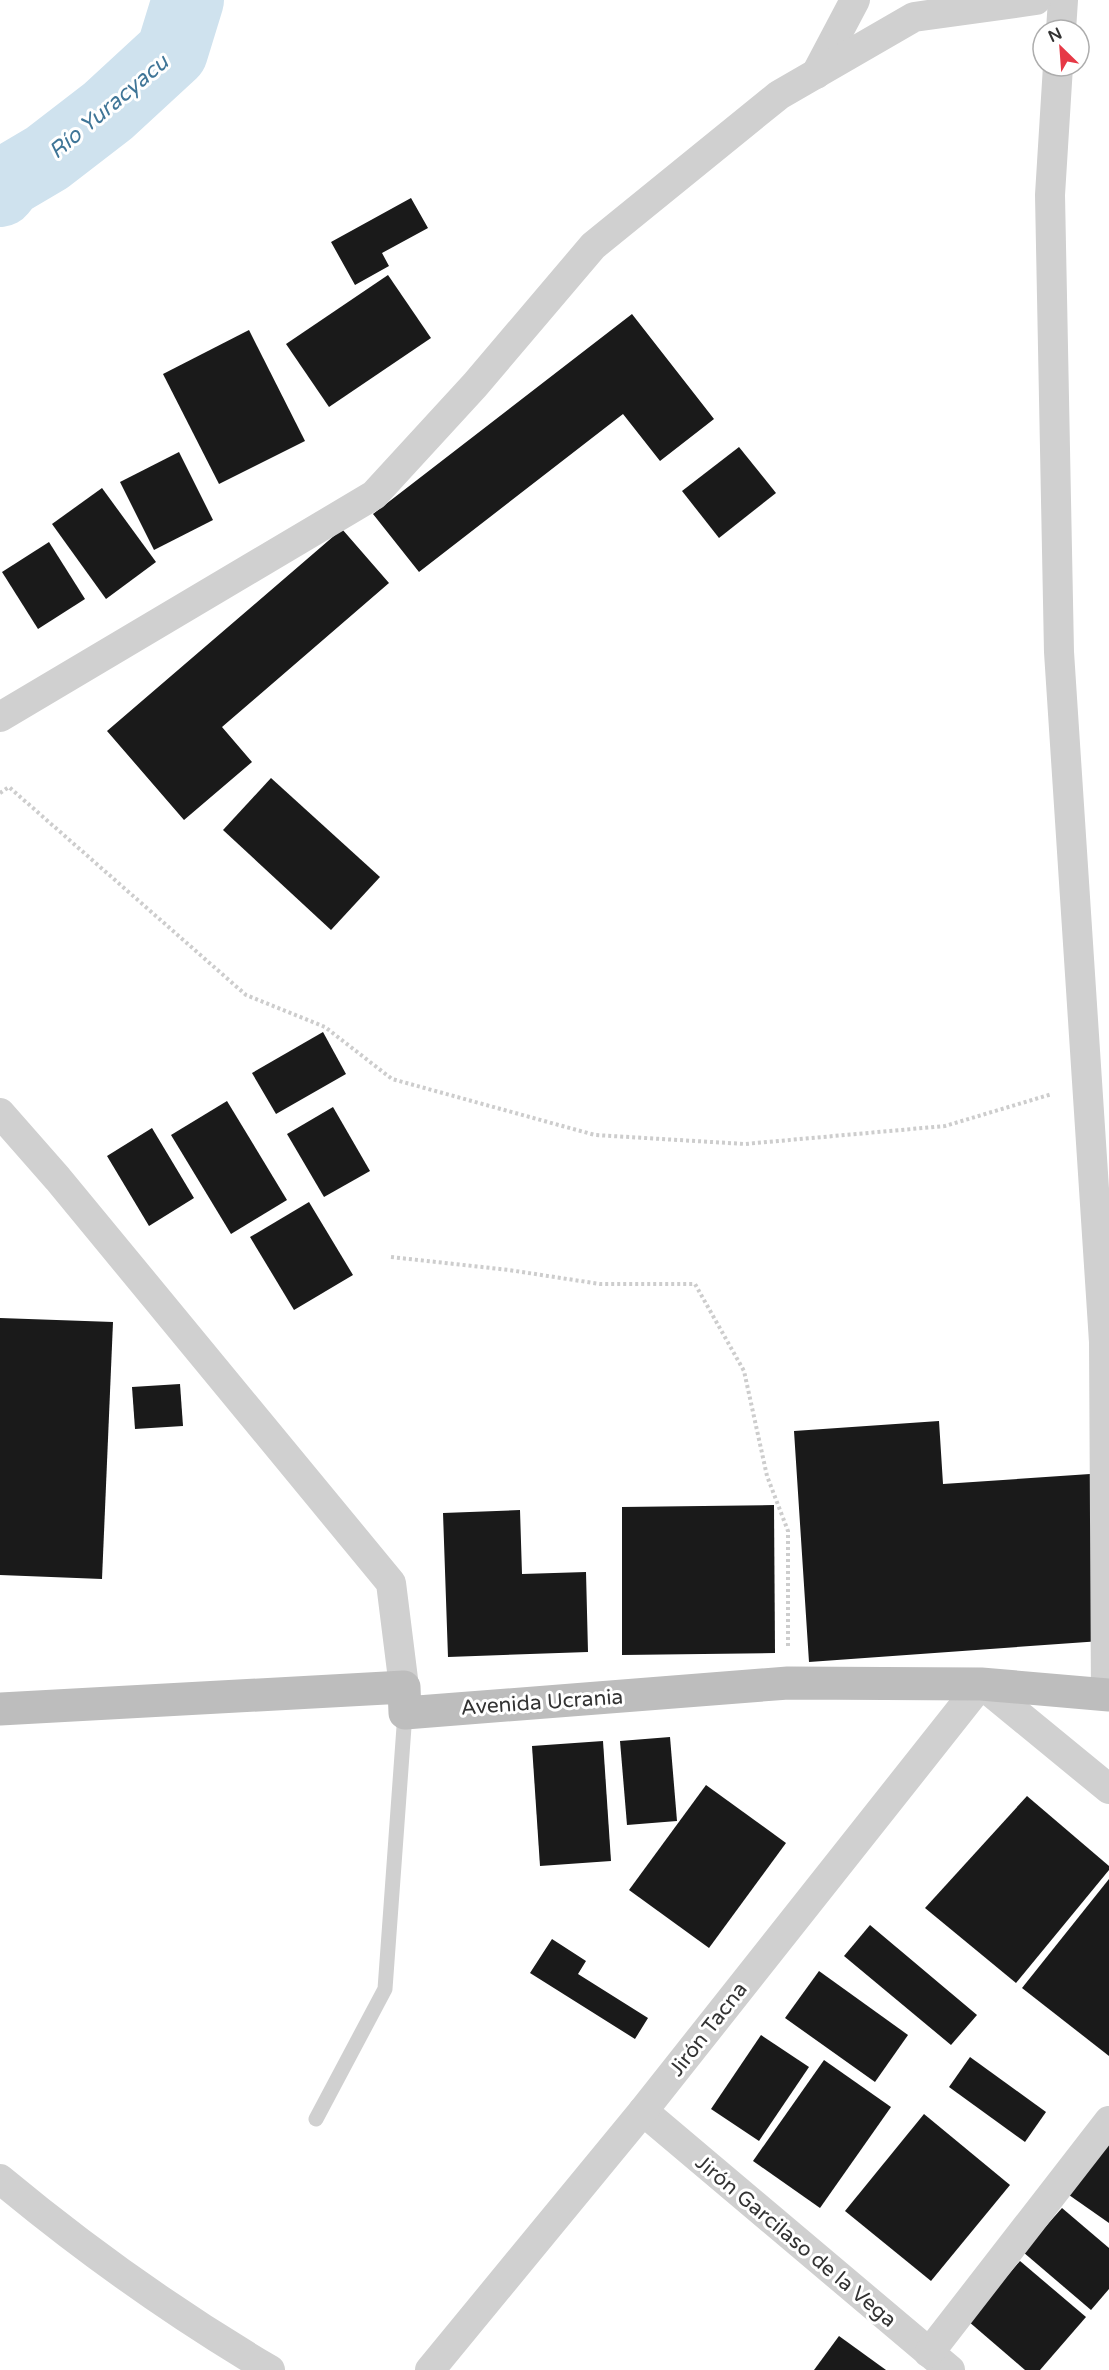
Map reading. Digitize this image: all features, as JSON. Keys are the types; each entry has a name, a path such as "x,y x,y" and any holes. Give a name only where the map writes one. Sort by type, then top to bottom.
{"main road":[{"name":"Avenida Ucrania","path":"0,1709 404,1700 788,1683 981,1684 1108,1695"}],"street":[{"path":"816,74 855,0"},
{"path":"0,717 374,495 476,385 593,246 780,95 914,17 1036,0"},
{"path":"1062,18 1063,0"},
{"path":"1057,78 1050,195 1059,652 1098,1081 1108,1695"},
{"path":"0,1113 58,1179 391,1583 404,1700"},
{"path":"981,1684 1109,1789"},
{"name":"Jirón Tacna","path":"430,2370 643,2111 981,1684"},
{"name":"Jirón Garcilaso de la Vega","path":"643,2111 939,2361"},
{"path":"939,2361 1109,2121"},
{"path":"0,2179 94,2252 219,2340 270,2370"}],"lane":[{"path":"316,2119 385,1989 404,1700"}],"path":[{"path":"0,793 9,787 246,995 325,1027 392,1079 595,1135 745,1144 945,1126 1098,1081"},
{"path":"391,1257 510,1270 600,1284 695,1284 744,1371 767,1476 788,1531 788,1683"}],"building":[{"path":"411,198 428,228 382,253 389,266 355,285 331,242"},
{"path":"388,275 431,338 329,407 286,344"},
{"path":"632,314 714,419 660,461 623,414 419,572 373,514"},
{"path":"249,330 305,441 219,484 163,374"},
{"path":"739,447 776,493 719,538 682,491"},
{"path":"179,452 213,520 154,550 120,482"},
{"path":"102,488 156,562 106,599 52,524"},
{"path":"342,529 389,583 222,727 252,762 184,820 107,731"},
{"path":"49,542 85,599 38,629 2,572"},
{"path":"271,778 380,877 331,930 223,830"},
{"path":"323,1032 346,1074 276,1114 252,1073"},
{"path":"227,1101 287,1200 231,1234 171,1135"},
{"path":"333,1107 370,1171 324,1197 287,1134"},
{"path":"152,1128 194,1198 149,1226 107,1156"},
{"path":"309,1202 353,1275 294,1310 250,1237"},
{"path":"0,1318 113,1322 102,1579 0,1575"},
{"path":"180,1384 183,1426 135,1429 132,1387"},
{"path":"939,1421 943,1484 1090,1474 1101,1641 809,1662 794,1431"},
{"path":"774,1505 775,1653 622,1655 622,1507"},
{"path":"520,1510 522,1574 586,1572 588,1652 448,1657 443,1513"},
{"path":"670,1737 677,1821 627,1825 620,1741"},
{"path":"603,1741 611,1861 540,1866 532,1746"},
{"path":"706,1785 786,1843 709,1948 629,1890"},
{"path":"1027,1796 1109,1866 1109,1870 1016,1983 925,1908"},
{"path":"1109,1879 1109,2056 1022,1988"},
{"path":"870,1925 977,2015 951,2045 844,1956"},
{"path":"552,1939 586,1961 578,1974 648,2018 635,2039 530,1973"},
{"path":"819,1971 908,2035 875,2082 785,2018"},
{"path":"761,2035 809,2067 759,2141 711,2109"},
{"path":"970,2057 1046,2112 1025,2142 949,2087"},
{"path":"824,2060 891,2107 820,2208 753,2161"},
{"path":"924,2114 1010,2185 931,2281 845,2211"},
{"path":"1109,2138 1109,2223 1069,2195"},
{"path":"1062,2208 1109,2248 1109,2289 1091,2310 1023,2252"},
{"path":"1020,2261 1086,2317 1040,2370 1025,2370 968,2321"},
{"path":"839,2336 886,2370 814,2370"}],"waterway":[{"name":"Río Yuracyacu","path":"0,191 8,181 47,158 108,111 172,52 188,0"}]}
